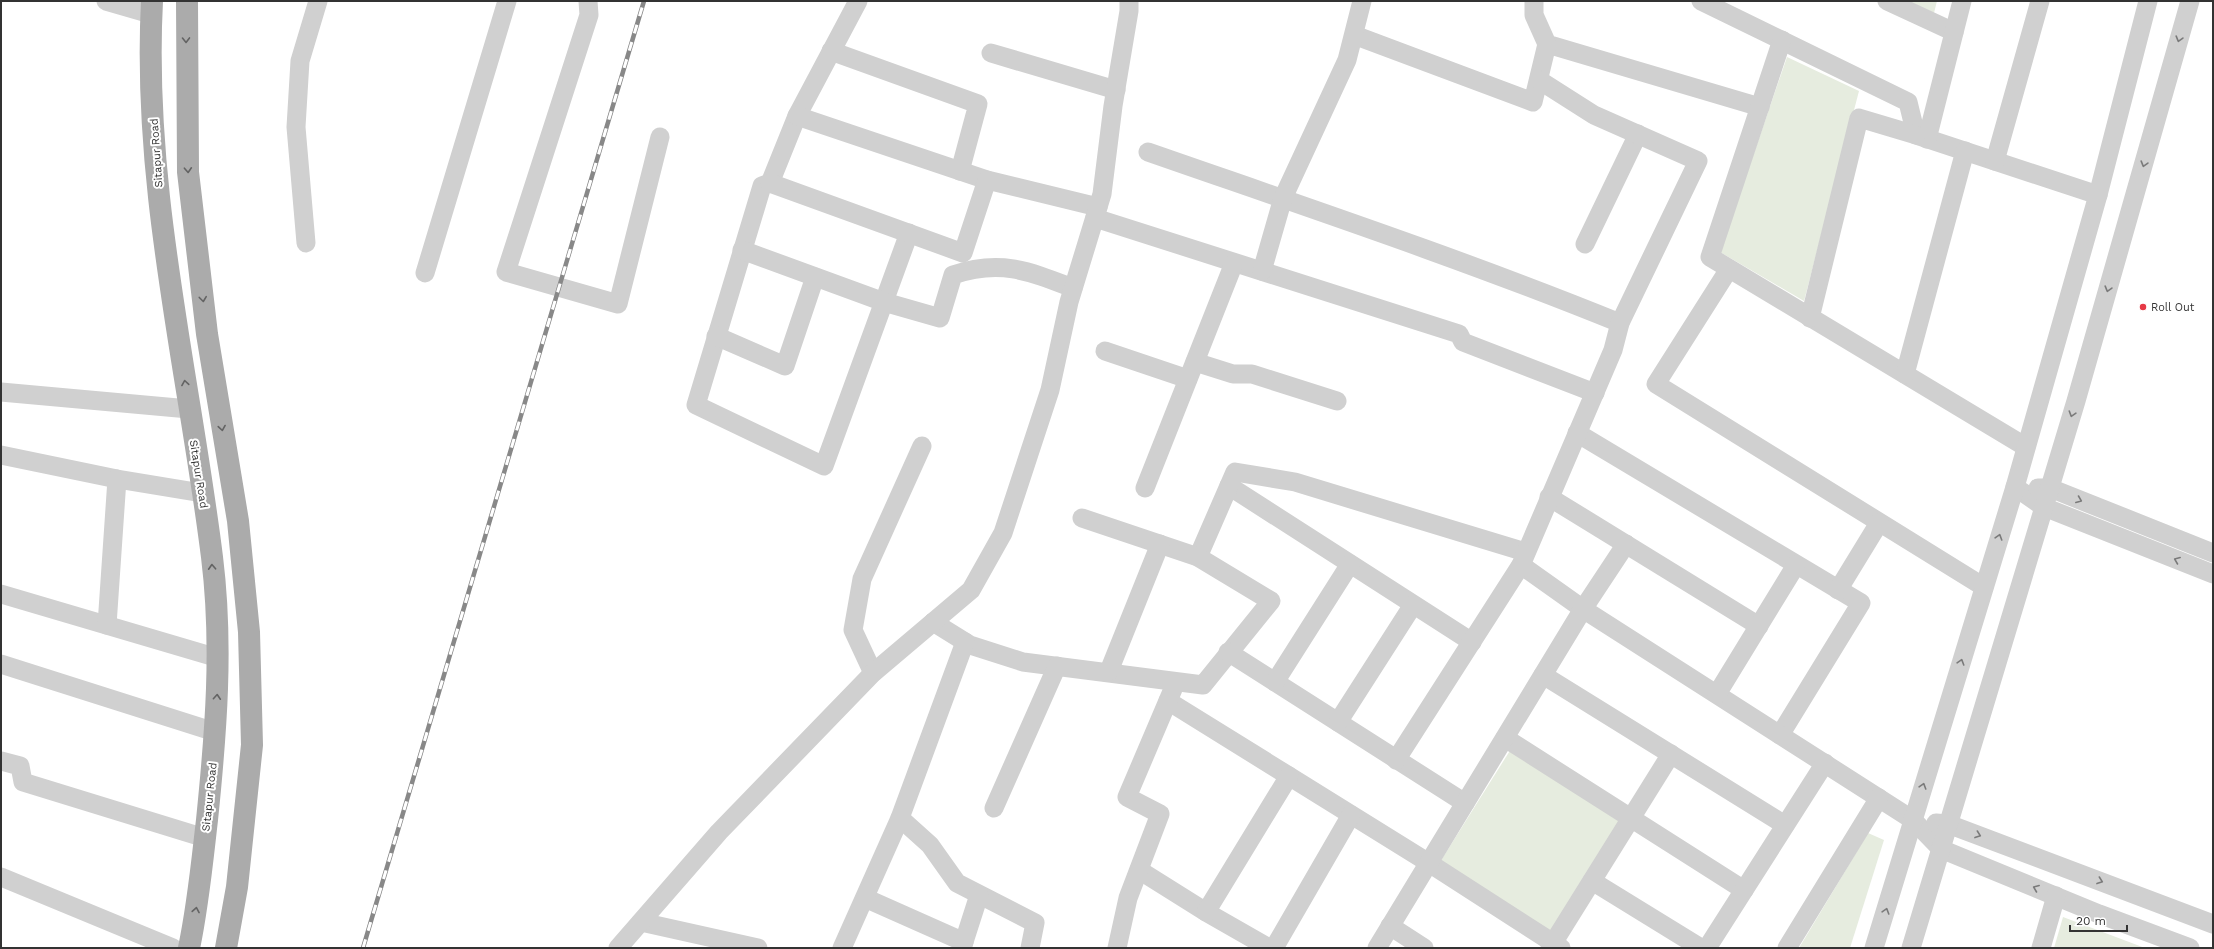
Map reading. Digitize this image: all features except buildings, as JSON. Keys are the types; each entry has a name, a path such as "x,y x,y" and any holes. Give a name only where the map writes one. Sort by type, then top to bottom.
{"main road":[{"path":"187,1 188,172 207,334 238,521 250,632 252,745 237,887 226,948"},
{"name":"Sitapur Road","path":"152,8 150,42 156,170 169,284 212,559 219,678 205,838 197,909 189,948"}],"street":[{"path":"106,1 152,8"},
{"path":"306,243 296,127 300,61 318,1"},
{"path":"425,273 507,1"},
{"path":"588,1 589,15 506,272 618,304 660,137"},
{"path":"770,183 797,116 858,1"},
{"path":"618,948 719,832 873,672 972,590 1003,533 1050,390 1073,288 1102,194 1116,90 1129,12 1128,1"},
{"path":"1262,271 1283,198 1347,60 1362,1"},
{"path":"1354,35 1532,102 1539,80 1547,44 1534,15 1534,1"},
{"path":"1701,1 1908,102 1921,137"},
{"path":"1887,1 1954,32"},
{"path":"1921,137 1954,32 1962,1"},
{"path":"1995,161 2040,1"},
{"path":"1874,948 2015,487 2098,195 2148,1"},
{"path":"1911,948 2050,488 2190,1"},
{"path":"1782,40 1710,257 2026,447"},
{"path":"1547,44 1760,107"},
{"path":"832,51 978,104 960,171"},
{"path":"991,53 1116,90"},
{"path":"1396,760 1472,642 1523,558 1613,350 1620,323 1698,161 1594,115 1539,80"},
{"path":"797,116 987,180 1097,212 1234,263 1459,334 1462,342 1595,393"},
{"path":"1810,318 1858,118 1965,151 2098,195"},
{"path":"1585,244 1638,134"},
{"path":"1905,374 1965,151"},
{"path":"1148,152 1283,198 1620,323"},
{"path":"909,233 824,466 696,405 762,186 770,183 909,233 963,253 987,180"},
{"path":"742,250 884,302 940,318 953,275 975,268 1004,267 1042,276 1073,288"},
{"path":"1145,488 1234,263"},
{"path":"1729,269 1656,384 1984,587"},
{"path":"716,336 785,366 815,277"},
{"path":"1106,351 1191,370 1233,374 1252,374 1337,401"},
{"path":"1,392 189,409"},
{"path":"1577,433 1860,603 1780,735"},
{"path":"873,672 854,630 862,579 922,446"},
{"path":"1,455 117,479 202,493"},
{"path":"1198,557 1235,472 1295,482 1523,558 1583,609 1913,820 1941,849 2190,948"},
{"path":"107,625 117,479"},
{"path":"1229,486 1472,642"},
{"path":"2015,487 2050,488 2213,553"},
{"path":"2015,487 2044,507 2213,574"},
{"path":"1550,497 1759,626"},
{"path":"933,622 965,642 1023,662 1109,671 1203,685 1228,652 1271,601 1198,557 1082,518"},
{"path":"1838,590 1879,522"},
{"path":"1109,671 1160,544"},
{"path":"1377,948 1583,609 1626,544"},
{"path":"1275,682 1350,564"},
{"path":"1717,694 1796,565"},
{"path":"1,594 218,658"},
{"path":"1338,722 1413,605"},
{"path":"842,948 900,818 965,642"},
{"path":"1228,652 1465,803"},
{"path":"1,664 215,732"},
{"path":"994,808 1057,666"},
{"path":"1543,675 1785,825"},
{"path":"1119,947 1128,898 1160,814 1127,797 1177,681"},
{"path":"1168,700 1428,863 1555,946 1592,881 1671,754"},
{"path":"1505,738 1744,890"},
{"path":"1,761 20,766 23,782 205,838"},
{"path":"1707,948 1825,763"},
{"path":"1206,912 1289,776"},
{"path":"1787,948 1879,798"},
{"path":"1274,948 1352,815"},
{"path":"900,818 930,845 957,883 1035,923 1030,948"},
{"path":"1913,820 1948,824 2213,924"},
{"path":"1139,870 1206,912 1268,948"},
{"path":"1,877 173,948"},
{"path":"1592,881 1701,948"},
{"path":"865,898 963,945 979,895"},
{"path":"2040,948 2056,896"},
{"path":"641,922 758,948"},
{"path":"1390,926 1424,948"}],"shaded area":[{"path":"1908,1 1937,1 1934,13"},
{"path":"1787,57 1859,91 1804,301 1720,252"},
{"path":"1511,749 1622,820 1551,932 1440,862"},
{"path":"1868,833 1884,840 1850,948 1799,948"},
{"path":"2063,917 2145,948 2054,948"}],"railway":[{"path":"363,948 644,1"}],"place":[{"name":"Roll Out","path":"2143,307"}]}
